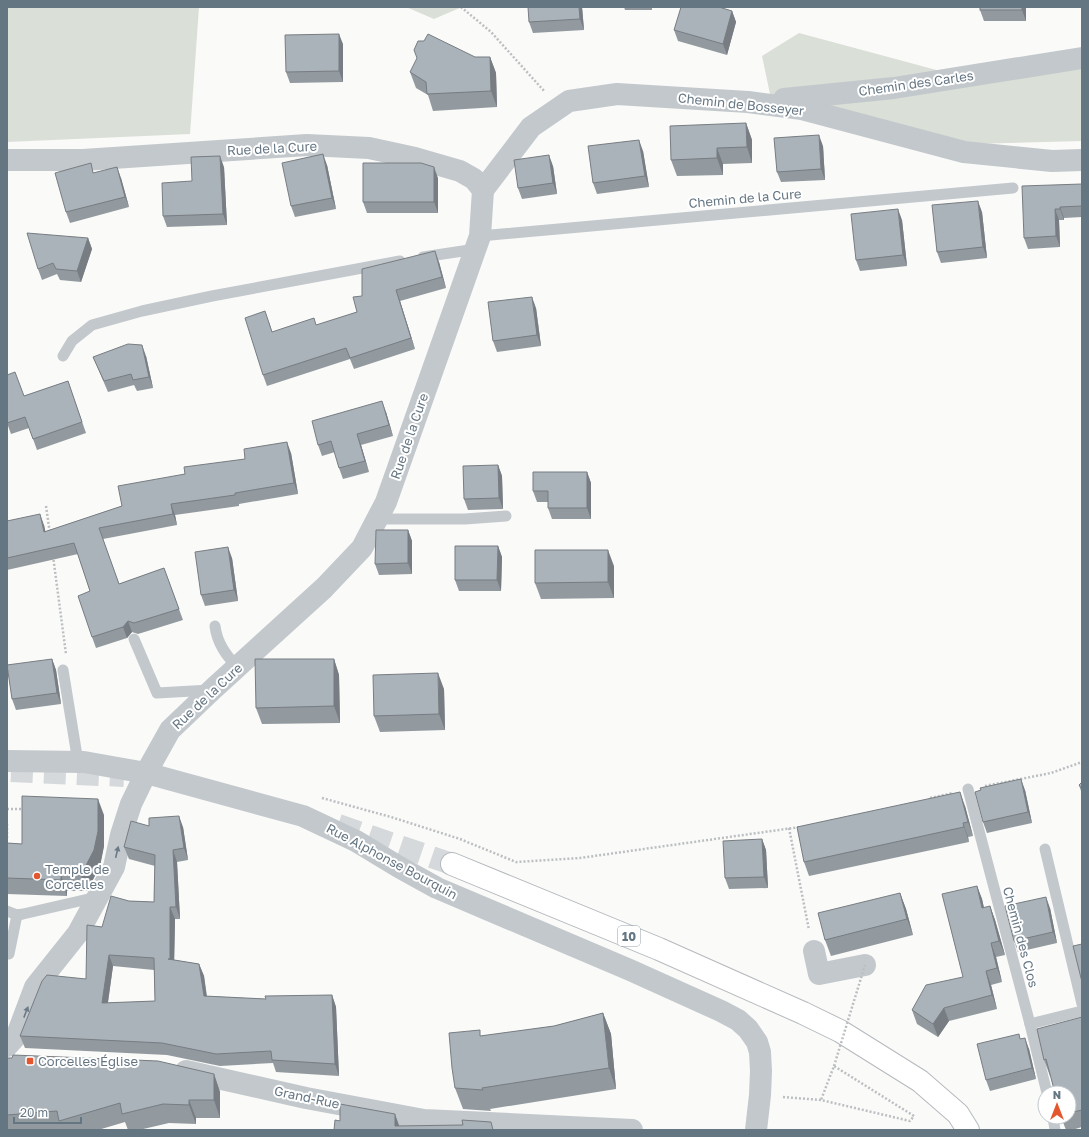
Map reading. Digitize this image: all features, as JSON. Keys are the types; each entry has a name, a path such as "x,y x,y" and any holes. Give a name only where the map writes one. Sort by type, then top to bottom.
{"main road":[{"name":"10","path":"452,864 659,949 840,1031 920,1082 958,1114 968,1130"}],"street":[{"name":"Chemin des Carles","path":"748,102 894,88 1082,58"},
{"name":"Chemin de Bosseyer","path":"483,190 531,126 569,101 618,94 748,102 802,109 964,152 1052,161 1082,160"},
{"name":"Rue de la Cure","path":"7,160 83,160 307,145 369,148 415,158 460,171 474,179 483,190 478,242 386,502 362,548 324,588 170,730 131,804 121,835 114,867 78,933 36,987 17,1035 12,1056"},
{"name":"Rue Alphonse Bourquin","path":"7,761 78,762 146,773 169,778 304,816 356,841 437,888 630,970 721,1011 738,1020 748,1029 757,1042 760,1052 760,1095 756,1130"},
{"path":"814,951 819,974 865,966"},
{"name":"Grand-Rue","path":"166,1067 306,1098 424,1120 632,1130"}],"lane":[{"name":"Chemin de la Cure","path":"63,356 72,341 92,325 142,311 374,265 478,242 1013,188"},
{"path":"377,519 465,519 506,516"},
{"path":"215,626 216,637 226,654 237,667"},
{"path":"134,639 157,693 213,689"},
{"path":"64,676 78,762"},
{"name":"Chemin des Clos","path":"968,789 1045,1085"},
{"path":"1045,849 1082,1004"},
{"path":"9,954 12,913 98,897"},
{"path":"1030,1024 1082,1011"}],"path":[{"path":"461,7 491,32 545,91 556,109"},
{"path":"46,506 51,538"},
{"path":"53,554 70,680 64,676"},
{"path":"929,798 1051,773 1082,762"},
{"path":"318,797 391,817 460,839 516,862 580,858 789,828 806,827"},
{"path":"7,809 29,809"},
{"path":"7,824 7,838"},
{"path":"789,828 814,951"},
{"path":"821,1100 834,1066 865,966"},
{"path":"760,1095 821,1100 910,1121 914,1116 834,1066"}],"shaded area":[{"path":"7,7 199,7 190,134 7,142"},
{"path":"406,7 462,7 434,19"},
{"path":"799,33 955,75 1082,52 1082,141 969,144 770,94 762,56"}],"building":[{"path":"528,7 579,7 580,19 529,22"},
{"path":"681,7 719,7 732,11 723,44 674,30"},
{"path":"980,7 1022,7 1022,10 980,10"},
{"path":"339,34 339,71 286,72 285,35"},
{"path":"428,34 475,57 490,57 491,91 427,94 426,82 410,72 417,58 414,50 418,41 424,41"},
{"path":"746,123 747,147 717,148 717,158 671,160 670,126"},
{"path":"819,135 821,169 777,172 774,138"},
{"path":"639,140 645,176 593,183 588,146"},
{"path":"323,154 332,198 291,206 282,163"},
{"path":"549,155 553,183 518,188 514,160"},
{"path":"220,156 223,214 163,216 162,183 192,181 191,157"},
{"path":"91,163 93,173 117,167 125,197 66,212 55,173"},
{"path":"363,163 421,163 434,167 434,202 363,202"},
{"path":"1082,184 1082,206 1060,207 1060,209 1055,209 1056,236 1024,238 1022,186"},
{"path":"978,201 983,247 937,252 932,205"},
{"path":"898,209 903,255 856,260 851,214"},
{"path":"27,233 88,238 77,271 56,269 53,263 38,269"},
{"path":"435,251 442,277 396,290 411,338 350,358 346,348 263,375 245,318 265,311 272,332 314,318 316,325 357,312 353,297 362,296 362,269"},
{"path":"532,297 537,335 493,341 488,302"},
{"path":"128,344 142,345 149,377 133,380 131,374 104,381 93,357"},
{"path":"15,372 24,396 68,381 82,422 33,439 25,417 7,423 7,375"},
{"path":"382,401 389,425 357,434 365,461 339,468 331,441 318,445 312,421"},
{"path":"287,442 294,483 235,493 235,495 171,504 173,514 99,528 119,584 164,568 179,609 134,623 128,621 123,627 92,637 78,596 90,591 74,543 7,558 7,521 40,514 44,532 122,506 118,486 185,474 184,467 245,459 244,449"},
{"path":"498,465 499,498 464,499 463,466"},
{"path":"533,472 587,472 587,508 548,508 548,491 533,491"},
{"path":"376,530 408,530 408,563 375,564"},
{"path":"455,546 498,546 497,580 455,580"},
{"path":"228,547 234,590 201,595 195,552"},
{"path":"535,550 608,550 608,582 535,583"},
{"path":"52,659 57,693 12,699 7,665"},
{"path":"255,659 334,659 334,706 256,708"},
{"path":"438,673 439,714 374,716 373,675"},
{"path":"1021,779 1028,812 983,822 975,792 981,790 980,788"},
{"path":"1082,782 1082,789 1079,785"},
{"path":"960,792 968,822 963,823 964,827 804,862 797,827"},
{"path":"22,796 98,799 98,831 94,850 81,875 61,875 61,880 7,878 7,843 22,844"},
{"path":"179,816 184,848 173,850 176,907 170,907 170,959 168,959 199,964 204,996 266,999 265,996 332,995 335,1064 272,1060 271,1051 216,1054 162,1043 20,1036 42,981 47,975 86,979 87,925 102,927 111,896 129,901 154,902 155,855 124,847 131,821 149,826 149,818","holes":["109,955 154,958 155,1001 102,1003"]},
{"path":"762,839 764,877 725,878 723,841"},
{"path":"977,886 982,908 990,906 999,941 991,943 997,968 986,971 992,995 944,1008 933,1024 912,1010 926,985 963,977 942,894"},
{"path":"900,893 907,919 825,940 818,913"},
{"path":"1046,897 1053,932 1014,941 1005,906"},
{"path":"1082,944 1082,982 1073,946"},
{"path":"603,1013 609,1068 482,1088 483,1090 455,1088 449,1033 480,1030 480,1036 554,1026"},
{"path":"1082,1017 1082,1110 1077,1111 1077,1085 1053,1085 1046,1059 1044,1060 1037,1029"},
{"path":"1019,1034 1020,1039 1025,1038 1032,1068 986,1080 977,1044"},
{"path":"13,1055 158,1061 214,1074 214,1100 189,1100 189,1105 163,1104 122,1114 120,1103 59,1121 57,1111 7,1115 7,1058 12,1058"},
{"path":"340,1104 395,1114 395,1126 463,1125 462,1120 491,1122 493,1130 334,1130 335,1120 340,1121"}],"tunnel":[{"path":"11,771 124,776"},
{"path":"338,825 452,864"}],"place":[{"name":"Temple de Corcelles","path":"37,876"},
{"name":"Corcelles Église","path":"30,1061"}]}
